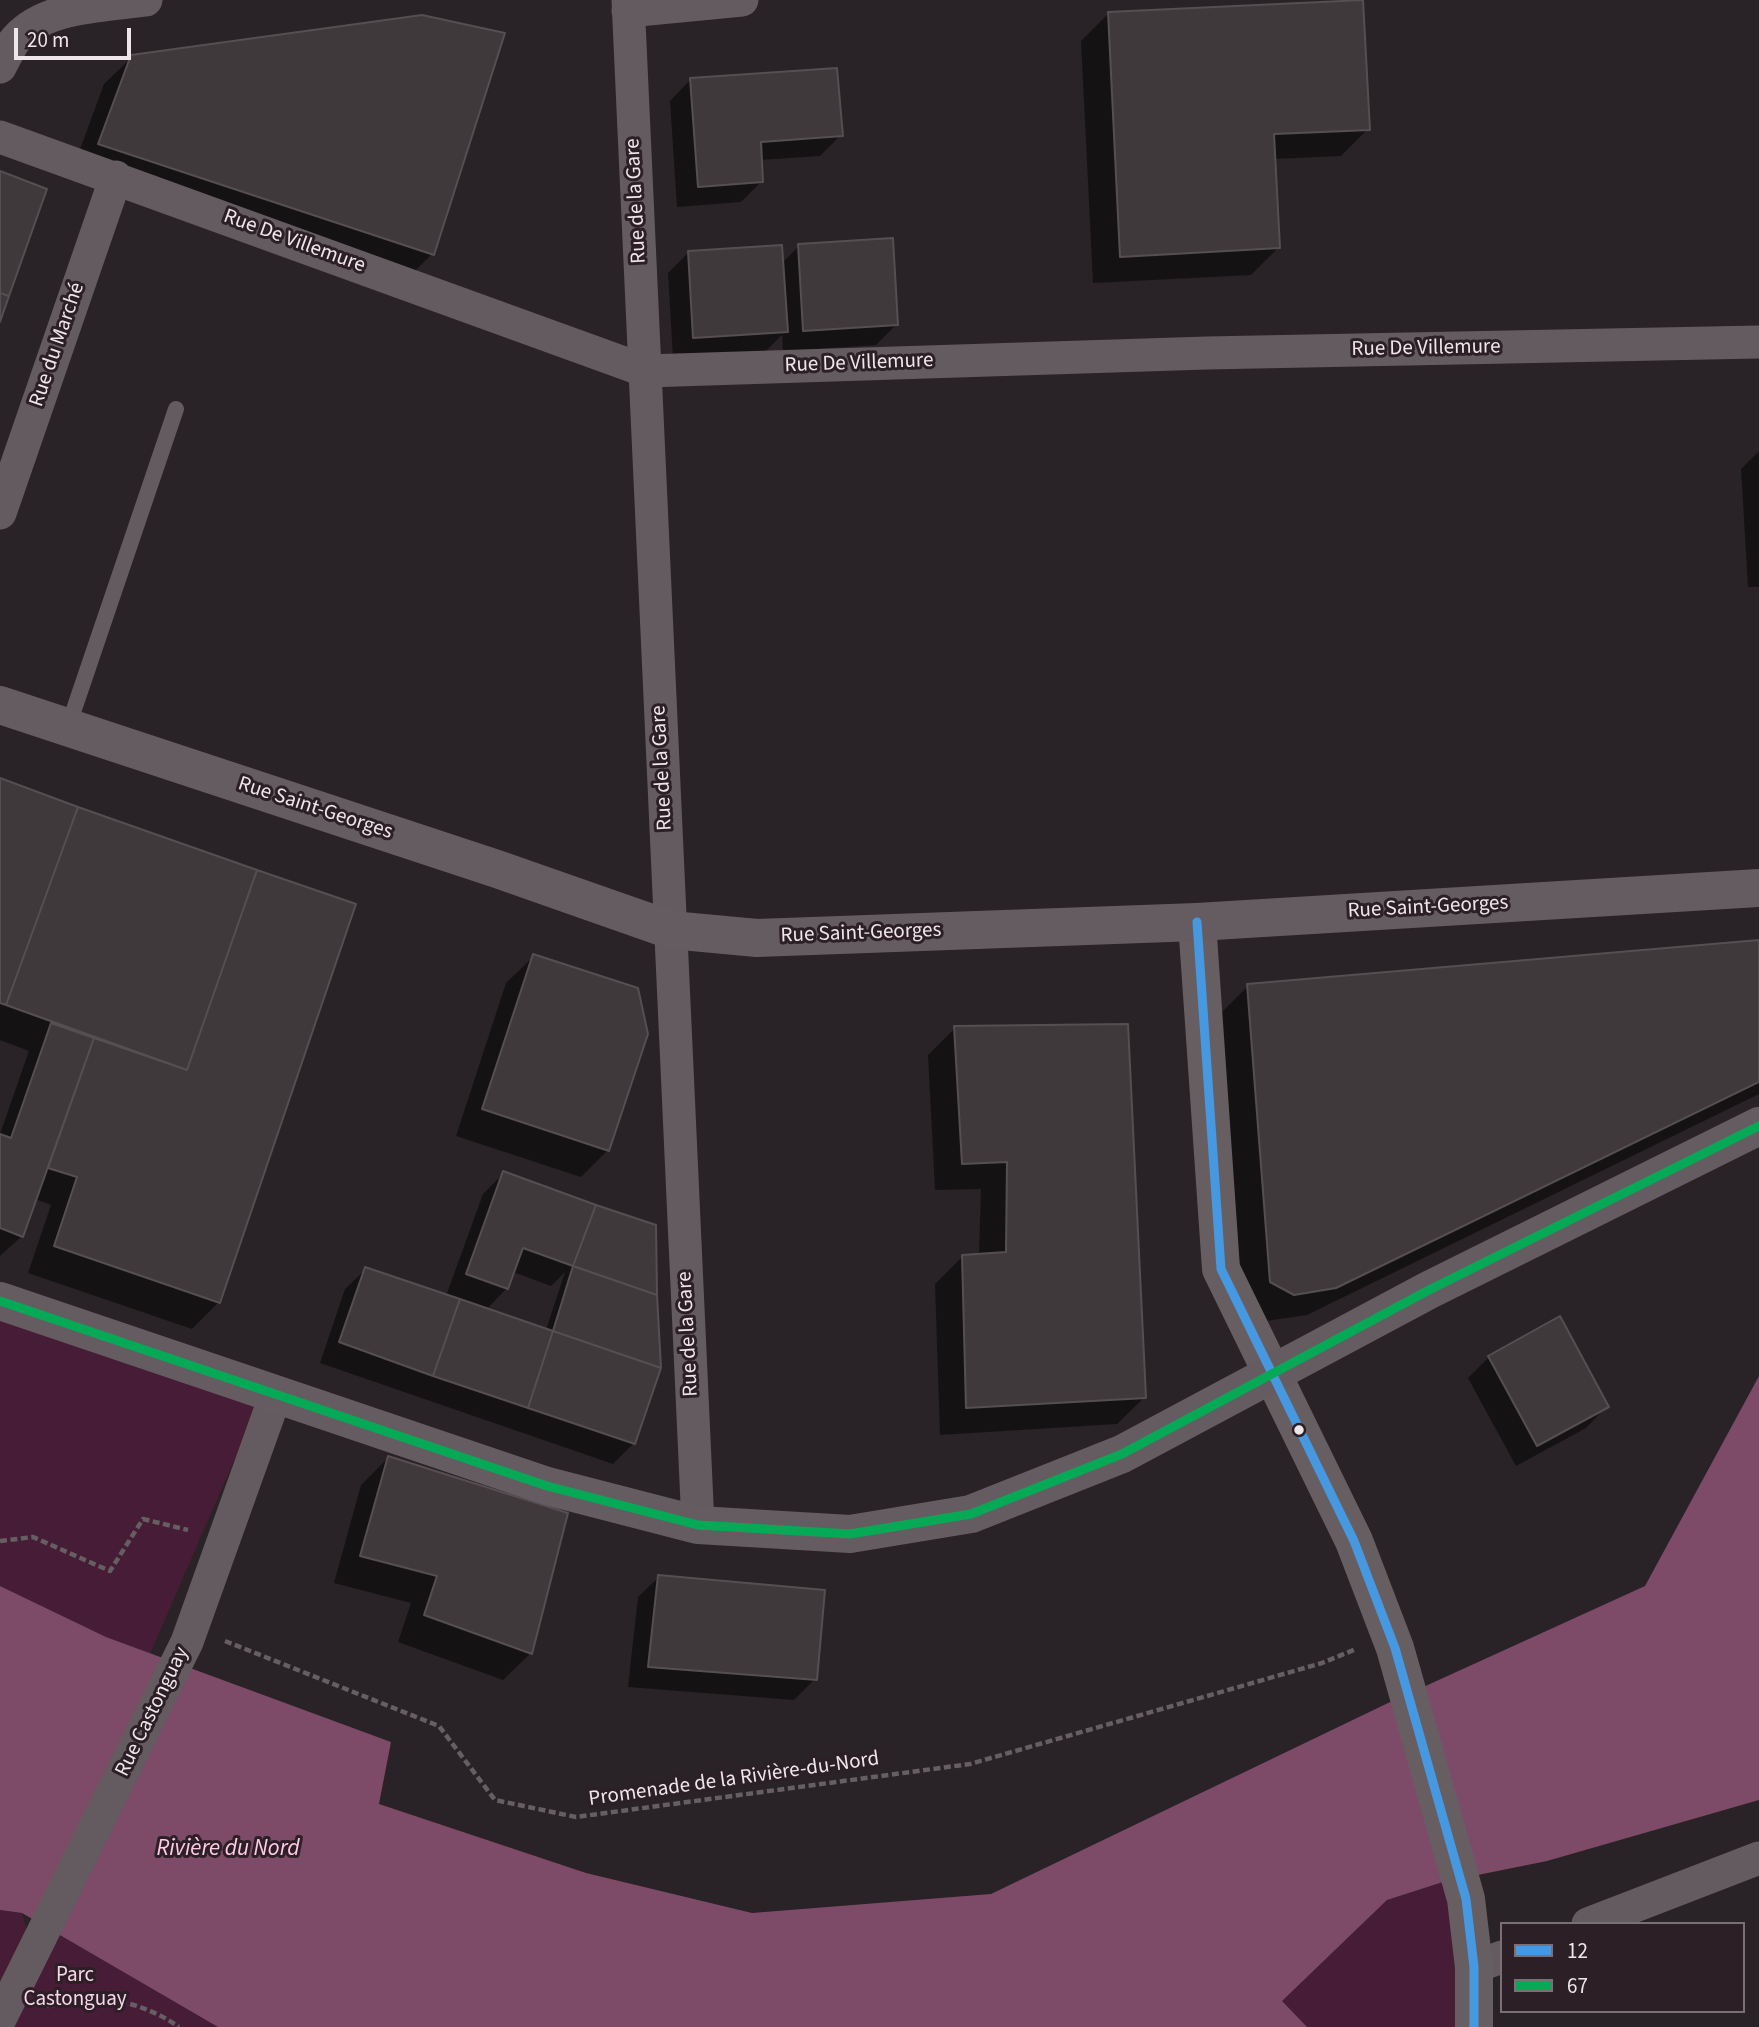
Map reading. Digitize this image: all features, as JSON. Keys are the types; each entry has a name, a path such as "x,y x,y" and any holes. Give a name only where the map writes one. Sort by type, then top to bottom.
{"main road":[{"name":"Rue Saint-Georges","path":"0,705 484,865 671,930 757,938 1197,922 1759,888"},
{"path":"0,1301 547,1486 698,1525 850,1534 971,1514 1122,1454 1272,1372 1759,1126"}],"street":[{"path":"0,67 15,41 42,21 67,11 146,0"},
{"path":"628,5 742,0"},
{"name":"Rue de la Gare","path":"628,5 698,1525"},
{"name":"Rue De Villemure","path":"0,137 646,371 1194,354 1759,342"},
{"name":"Rue du Marché","path":"0,513 116,177"},
{"path":"1197,922 1221,1269 1354,1541 1395,1648 1466,1899 1488,1962 1482,2024"},
{"name":"Rue Castonguay","path":"7,2006 190,1635 276,1394"},
{"path":"1593,1922 1759,1858"}],"lane":[{"path":"68,727 176,409"}],"path":[{"path":"0,1541 33,1537 110,1571 143,1519 224,1539"},
{"name":"Promenade de la Rivière-du-Nord","path":"190,1635 439,1726 495,1800 576,1817 971,1764 1322,1663"},
{"path":"7,2006 48,2006 86,2000 120,2001 162,2015 179,2027"}],"green space":[{"path":"0,1315 260,1401 150,1654 106,1637 0,1586"},
{"path":"1443,1882 1474,2027 1307,2027 1281,2001 1387,1900"},
{"path":"0,1910 22,1913 34,1955 0,2017"},
{"name":"Parc Castonguay","path":"60,1935 218,2027 9,2027"}],"water":[{"name":"Rivière du Nord","path":"1759,1376 1759,1800 1547,1861 1443,1882 1387,1900 1282,2001 1307,2027 218,2027 22,1913 0,1910 0,1586 106,1637 391,1742 379,1804 586,1873 752,1913 991,1894 1386,1704 1645,1586"}],"building":[{"path":"1363,0 1370,130 1274,134 1280,248 1120,257 1108,12"},
{"path":"422,15 505,33 434,255 98,144 131,55"},
{"path":"837,68 843,136 761,142 763,182 698,187 690,78"},
{"path":"0,171 47,189 9,296 0,293"},
{"path":"893,238 898,325 803,331 798,244"},
{"path":"782,245 788,332 693,338 688,251"},
{"path":"0,293 9,296 0,322"},
{"path":"0,778 78,807 6,1005 0,1003"},
{"path":"78,807 257,870 187,1070 6,1005"},
{"path":"257,870 356,904 220,1303 54,1246 77,1177 48,1168 94,1038 187,1070"},
{"path":"1759,940 1759,1082 1336,1288 1294,1295 1270,1282 1247,984"},
{"path":"533,954 638,988 648,1034 609,1151 482,1109"},
{"path":"51,1023 94,1038 23,1237 0,1228 0,1134 11,1138"},
{"path":"1128,1024 1146,1398 966,1408 962,1255 1006,1252 1007,1162 962,1164 954,1026"},
{"path":"503,1171 596,1205 573,1266 523,1248 508,1289 466,1274"},
{"path":"596,1205 656,1225 657,1295 573,1266"},
{"path":"573,1266 657,1295 661,1368 553,1331"},
{"path":"365,1267 460,1299 433,1376 339,1342"},
{"path":"460,1299 553,1331 528,1408 433,1376"},
{"path":"1560,1316 1609,1407 1537,1446 1488,1356"},
{"path":"553,1331 661,1368 635,1444 528,1408"},
{"path":"388,1456 568,1513 532,1654 424,1615 437,1576 360,1556"},
{"path":"658,1575 825,1590 817,1680 648,1667"}],"transit line":[{"name":"12","path":"1197,922 1221,1269 1354,1541 1395,1648 1466,1899 1474,1967 1474,2027"},
{"name":"67","path":"0,1301 547,1486 698,1525 850,1534 971,1514 1122,1454 1429,1290 1759,1126"}]}
